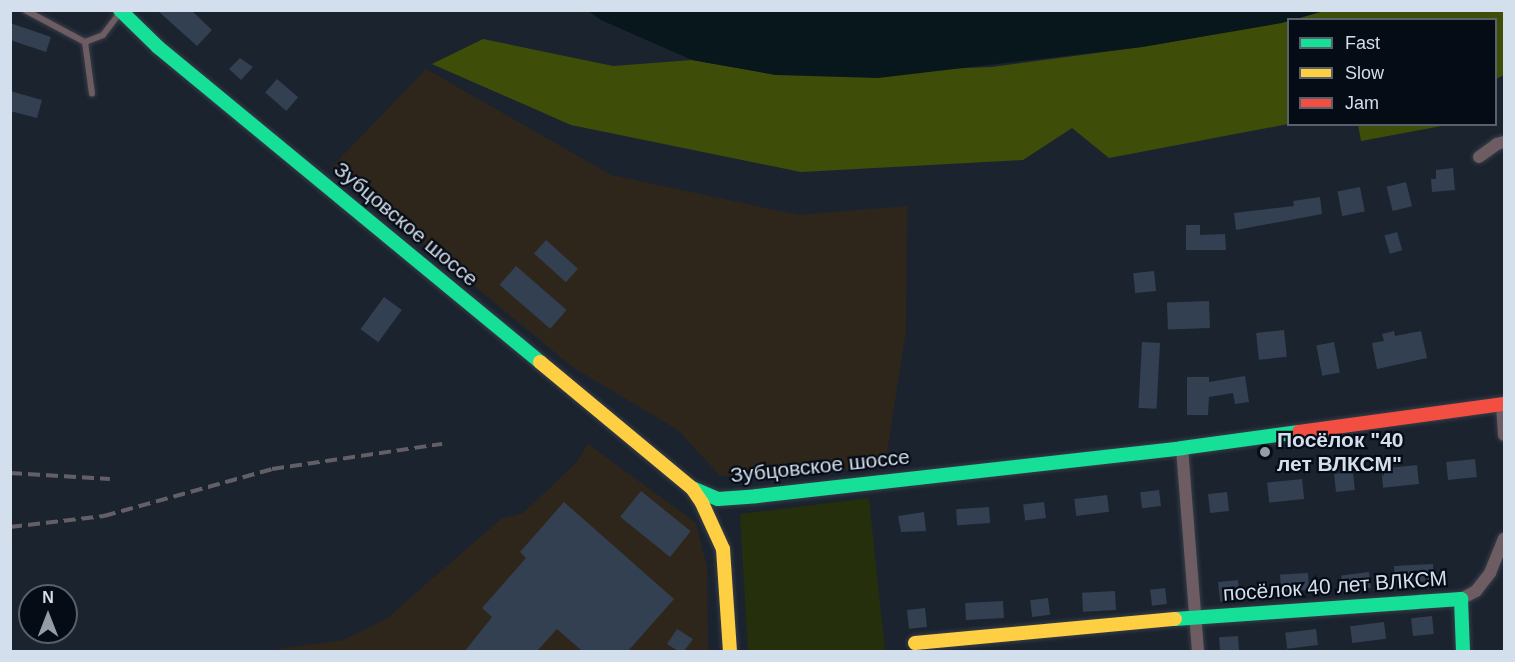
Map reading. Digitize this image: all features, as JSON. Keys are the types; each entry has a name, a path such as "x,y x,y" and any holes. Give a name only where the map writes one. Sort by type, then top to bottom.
{"street":[{"name":"Зубцовское шоссе","path":"121,11 167,54 692,488 718,499 1182,448 1503,405"},
{"path":"1479,157 1504,142"},
{"path":"1503,405 1504,435"},
{"name":"посёлок 40 лет ВЛКСМ","path":"1182,448 1198,651"},
{"path":"692,488 702,503 723,549 730,651"},
{"path":"1461,599 1476,591 1490,573 1504,539"},
{"name":"посёлок 40 лет ВЛКСМ","path":"915,643 1195,617 1461,599 1463,651"}],"lane":[{"path":"25,10 85,42 103,35 121,11"},
{"path":"85,42 92,94"}],"shaded area":[{"path":"588,11 1324,11 1300,18 1287,18 1287,22 1282,23 1142,47 878,78 776,75 692,60 601,20"},
{"path":"426,69 611,175 799,215 907,206 906,331 885,465 820,473 720,476 678,430 574,368 331,168"},
{"path":"588,444 696,523 707,568 708,651 259,652 343,640 386,619 501,519 523,513 578,461"}],"green space":[{"path":"1324,10 1504,11 1504,75 1497,78 1497,18 1299,18"},
{"path":"1287,21 1287,124 1109,158 1072,128 1023,160 801,172 571,125 432,64 483,39 613,66 692,60 776,75 992,67 1142,47"},
{"path":"1358,126 1442,126 1361,141"},
{"path":"869,498 885,651 748,651 740,514"}],"building":[{"path":"157,10 191,10 212,30 197,46"},
{"path":"10,23 51,37 46,52 10,40"},
{"path":"240,58 253,67 241,80 229,69"},
{"path":"277,79 298,97 286,111 265,93"},
{"path":"10,91 42,100 37,118 10,111"},
{"path":"1453,168 1455,190 1432,192 1431,179 1436,179 1436,170"},
{"path":"1406,182 1412,206 1393,211 1387,187"},
{"path":"1360,187 1365,212 1342,216 1337,191"},
{"path":"1320,197 1322,214 1236,230 1234,213 1294,206 1293,201"},
{"path":"1186,225 1200,225 1200,235 1225,234 1226,250 1186,250"},
{"path":"1397,232 1402,250 1390,254 1385,236"},
{"path":"546,240 578,269 566,282 534,253"},
{"path":"516,266 567,310 550,329 500,285"},
{"path":"1154,271 1156,291 1135,293 1133,273"},
{"path":"384,297 402,310 378,342 360,329"},
{"path":"1209,301 1210,328 1168,329 1167,302"},
{"path":"1284,330 1287,357 1259,360 1256,333"},
{"path":"1394,331 1395,336 1421,331 1427,358 1377,369 1372,343 1384,341 1382,334"},
{"path":"1142,342 1160,343 1157,409 1139,408"},
{"path":"1334,342 1340,372 1322,376 1316,345"},
{"path":"1245,376 1249,402 1235,404 1233,393 1209,397 1208,415 1187,415 1187,377 1209,377 1209,382"},
{"path":"1475,459 1477,477 1448,480 1446,462"},
{"path":"1417,465 1419,484 1383,488 1381,469"},
{"path":"1353,472 1355,490 1336,492 1334,474"},
{"path":"1302,479 1304,499 1269,503 1267,483"},
{"path":"1159,490 1161,506 1142,508 1140,492"},
{"path":"641,491 691,531 670,557 620,517"},
{"path":"1227,492 1229,511 1210,513 1208,494"},
{"path":"1107,495 1109,512 1076,516 1074,499"},
{"path":"564,502 674,599 628,651 582,651 557,629 537,651 465,651 492,617 482,608 526,558 520,552"},
{"path":"1044,502 1046,518 1025,520 1023,505"},
{"path":"989,507 990,523 957,525 956,509"},
{"path":"924,512 926,531 901,532 898,516"},
{"path":"1433,564 1434,581 1395,583 1394,566"},
{"path":"1369,572 1371,588 1343,591 1341,575"},
{"path":"1308,573 1309,590 1281,591 1280,574"},
{"path":"1238,580 1240,600 1220,602 1218,582"},
{"path":"1165,588 1167,604 1152,606 1150,590"},
{"path":"1115,591 1116,610 1083,612 1082,593"},
{"path":"1048,598 1050,615 1032,617 1030,600"},
{"path":"1003,601 1004,618 966,620 965,603"},
{"path":"925,608 927,627 909,629 907,610"},
{"path":"1432,616 1434,634 1413,636 1411,618"},
{"path":"1384,622 1386,639 1352,643 1350,626"},
{"path":"677,629 693,639 684,651 678,651 667,644"},
{"path":"1316,629 1318,645 1287,649 1285,633"},
{"path":"1238,636 1239,651 1220,652 1219,637"}],"railway":[{"path":"10,527 104,516 272,469 442,444"},
{"path":"10,473 110,479"}],"traffic: fast":[{"path":"120,10 158,47 540,362"},
{"path":"692,488 718,499 757,496 1182,448 1299,432"},
{"path":"1175,619 1461,599 1463,652"}],"traffic: slow":[{"path":"540,362 692,488 702,503 723,549 730,652"},
{"path":"915,643 1175,619"}],"traffic: jam":[{"path":"1299,432 1504,404"}],"place":[{"name":"Посёлок \"40 лет ВЛКСМ\"","path":"1265,452"}]}
